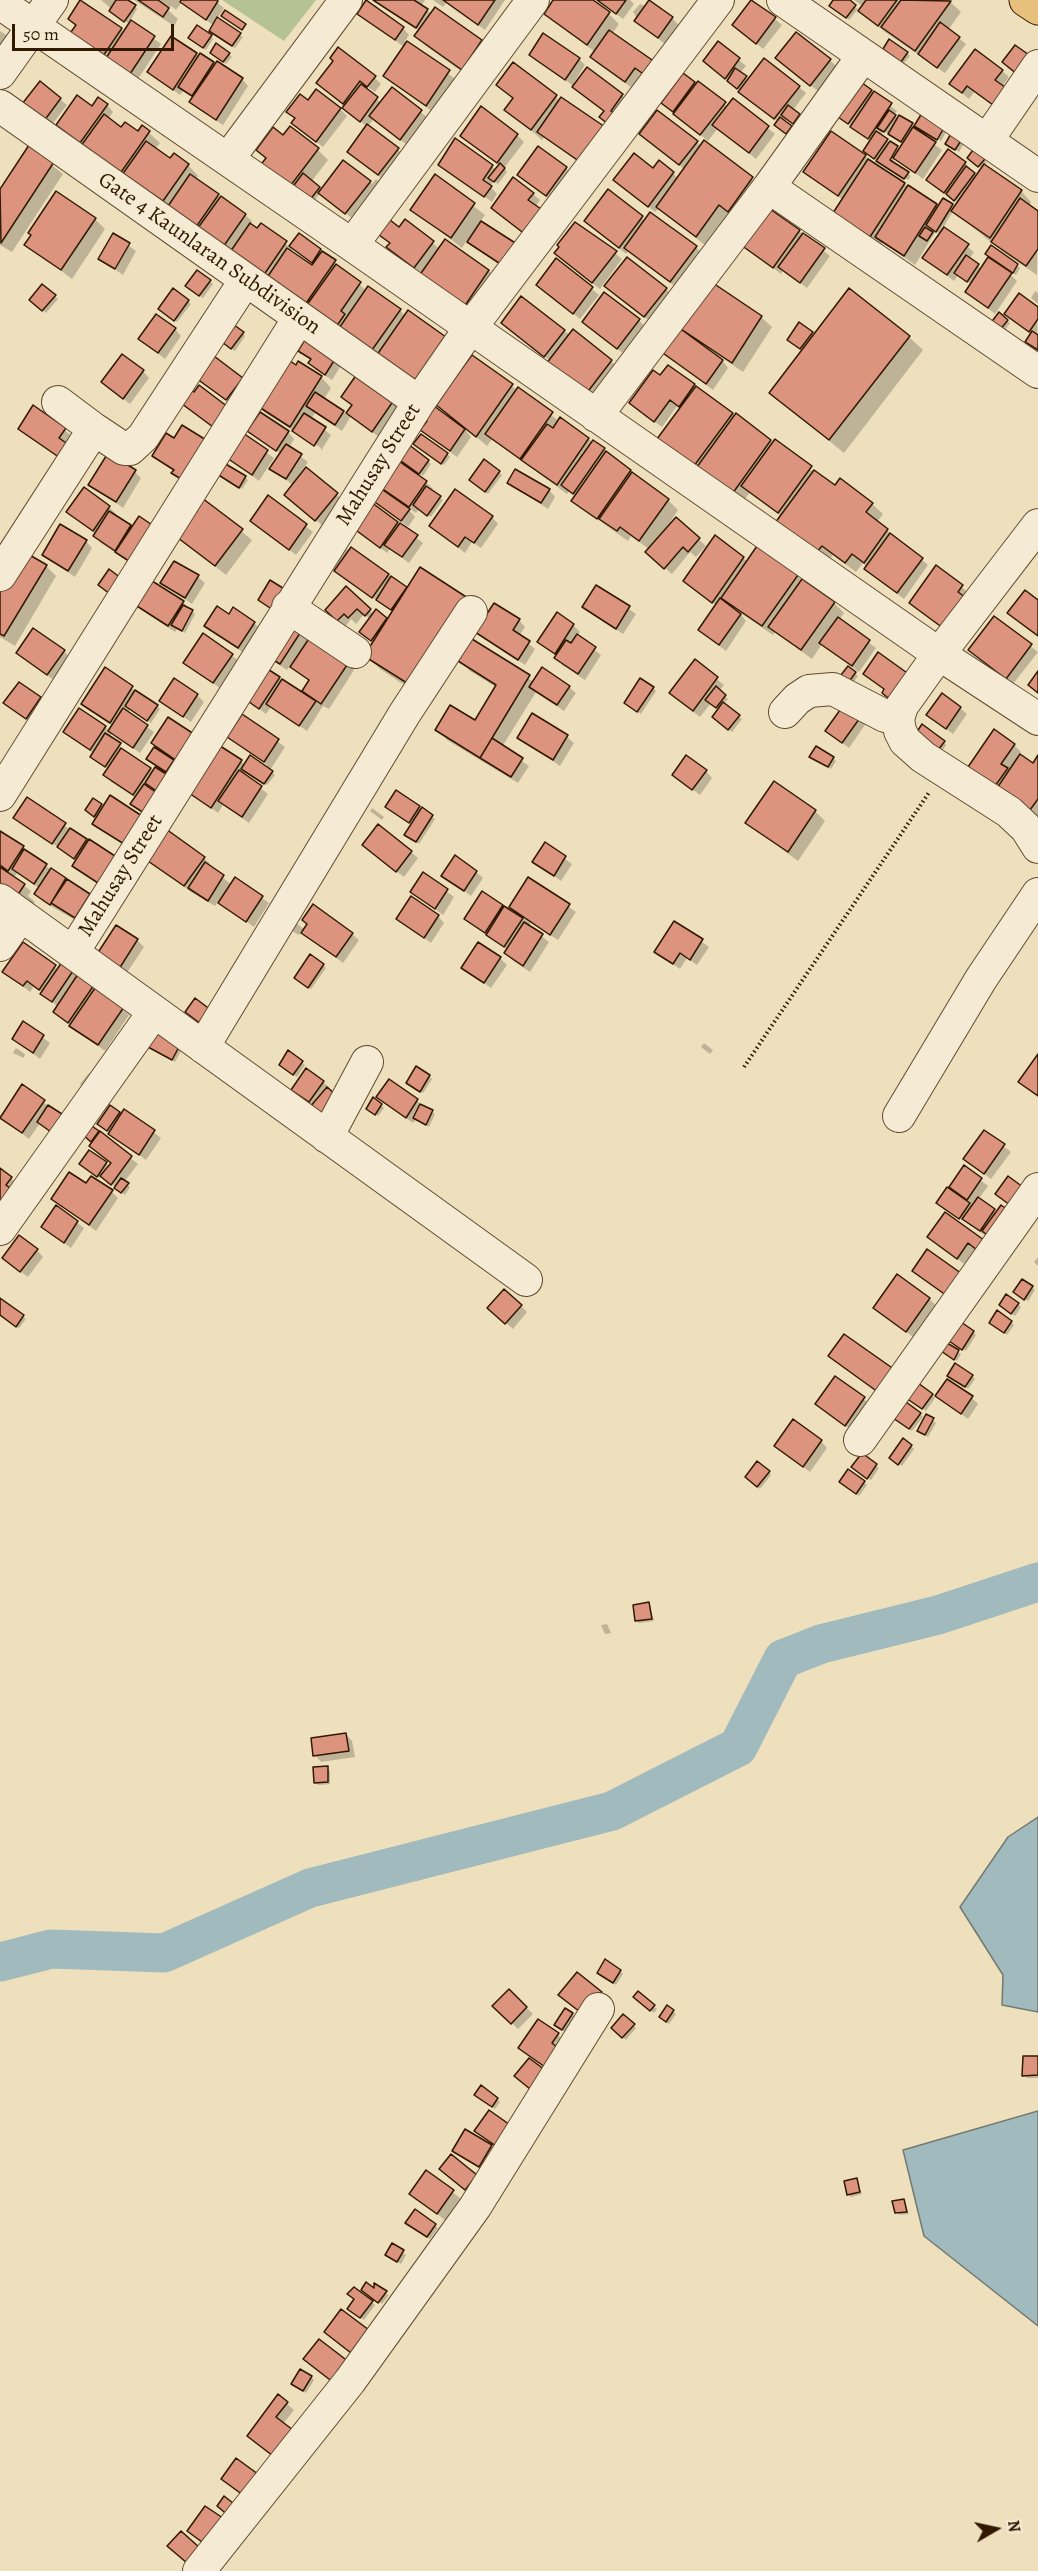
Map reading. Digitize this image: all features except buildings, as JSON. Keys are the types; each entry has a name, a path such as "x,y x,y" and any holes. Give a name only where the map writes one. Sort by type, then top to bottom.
{"main road":[{"path":"1026,0 1038,8"}],"street":[{"path":"0,73 52,0"},
{"path":"228,159 346,0"},
{"path":"352,245 533,0"},
{"name":"Mahusay Street","path":"73,952 419,402 471,327 718,0"},
{"path":"783,0 988,139 1038,176"},
{"path":"0,3 471,327 939,654 1038,719"},
{"path":"596,416 769,187 863,56"},
{"path":"988,139 1038,66"},
{"name":"Gate 4 Kaunlaran Subdivision","path":"3,116 419,402"},
{"path":"769,187 1038,372"},
{"path":"58,402 124,449 136,445 245,281"},
{"path":"0,795 299,318"},
{"path":"0,575 94,429"},
{"path":"1038,525 939,654 902,706 898,719 905,741 944,771 1009,812 1026,828 1038,847"},
{"path":"288,608 355,652"},
{"path":"203,1047 405,713 471,612"},
{"path":"785,712 797,699 809,692 833,689 885,716 898,719"},
{"path":"899,1116 981,979 1038,894"},
{"path":"0,945 10,908 526,1280"},
{"path":"0,1229 154,1012"},
{"path":"327,1137 367,1062"},
{"path":"860,1440 1038,1189"},
{"path":"199,2571 350,2381 468,2217 598,2009"}],"path":[{"path":"744,1067 944,771"}],"green space":[{"path":"222,0 316,0 284,41"}],"water":[{"path":"1038,1817 1038,2012 1002,2005 1003,1975 960,1907 1008,1837"},
{"path":"1038,2111 1038,2326 924,2236 903,2150"}],"waterway":[{"path":"0,1962 51,1949 164,1953 310,1888 612,1811 738,1747 783,1659 821,1644 938,1615 1038,1582"}]}
